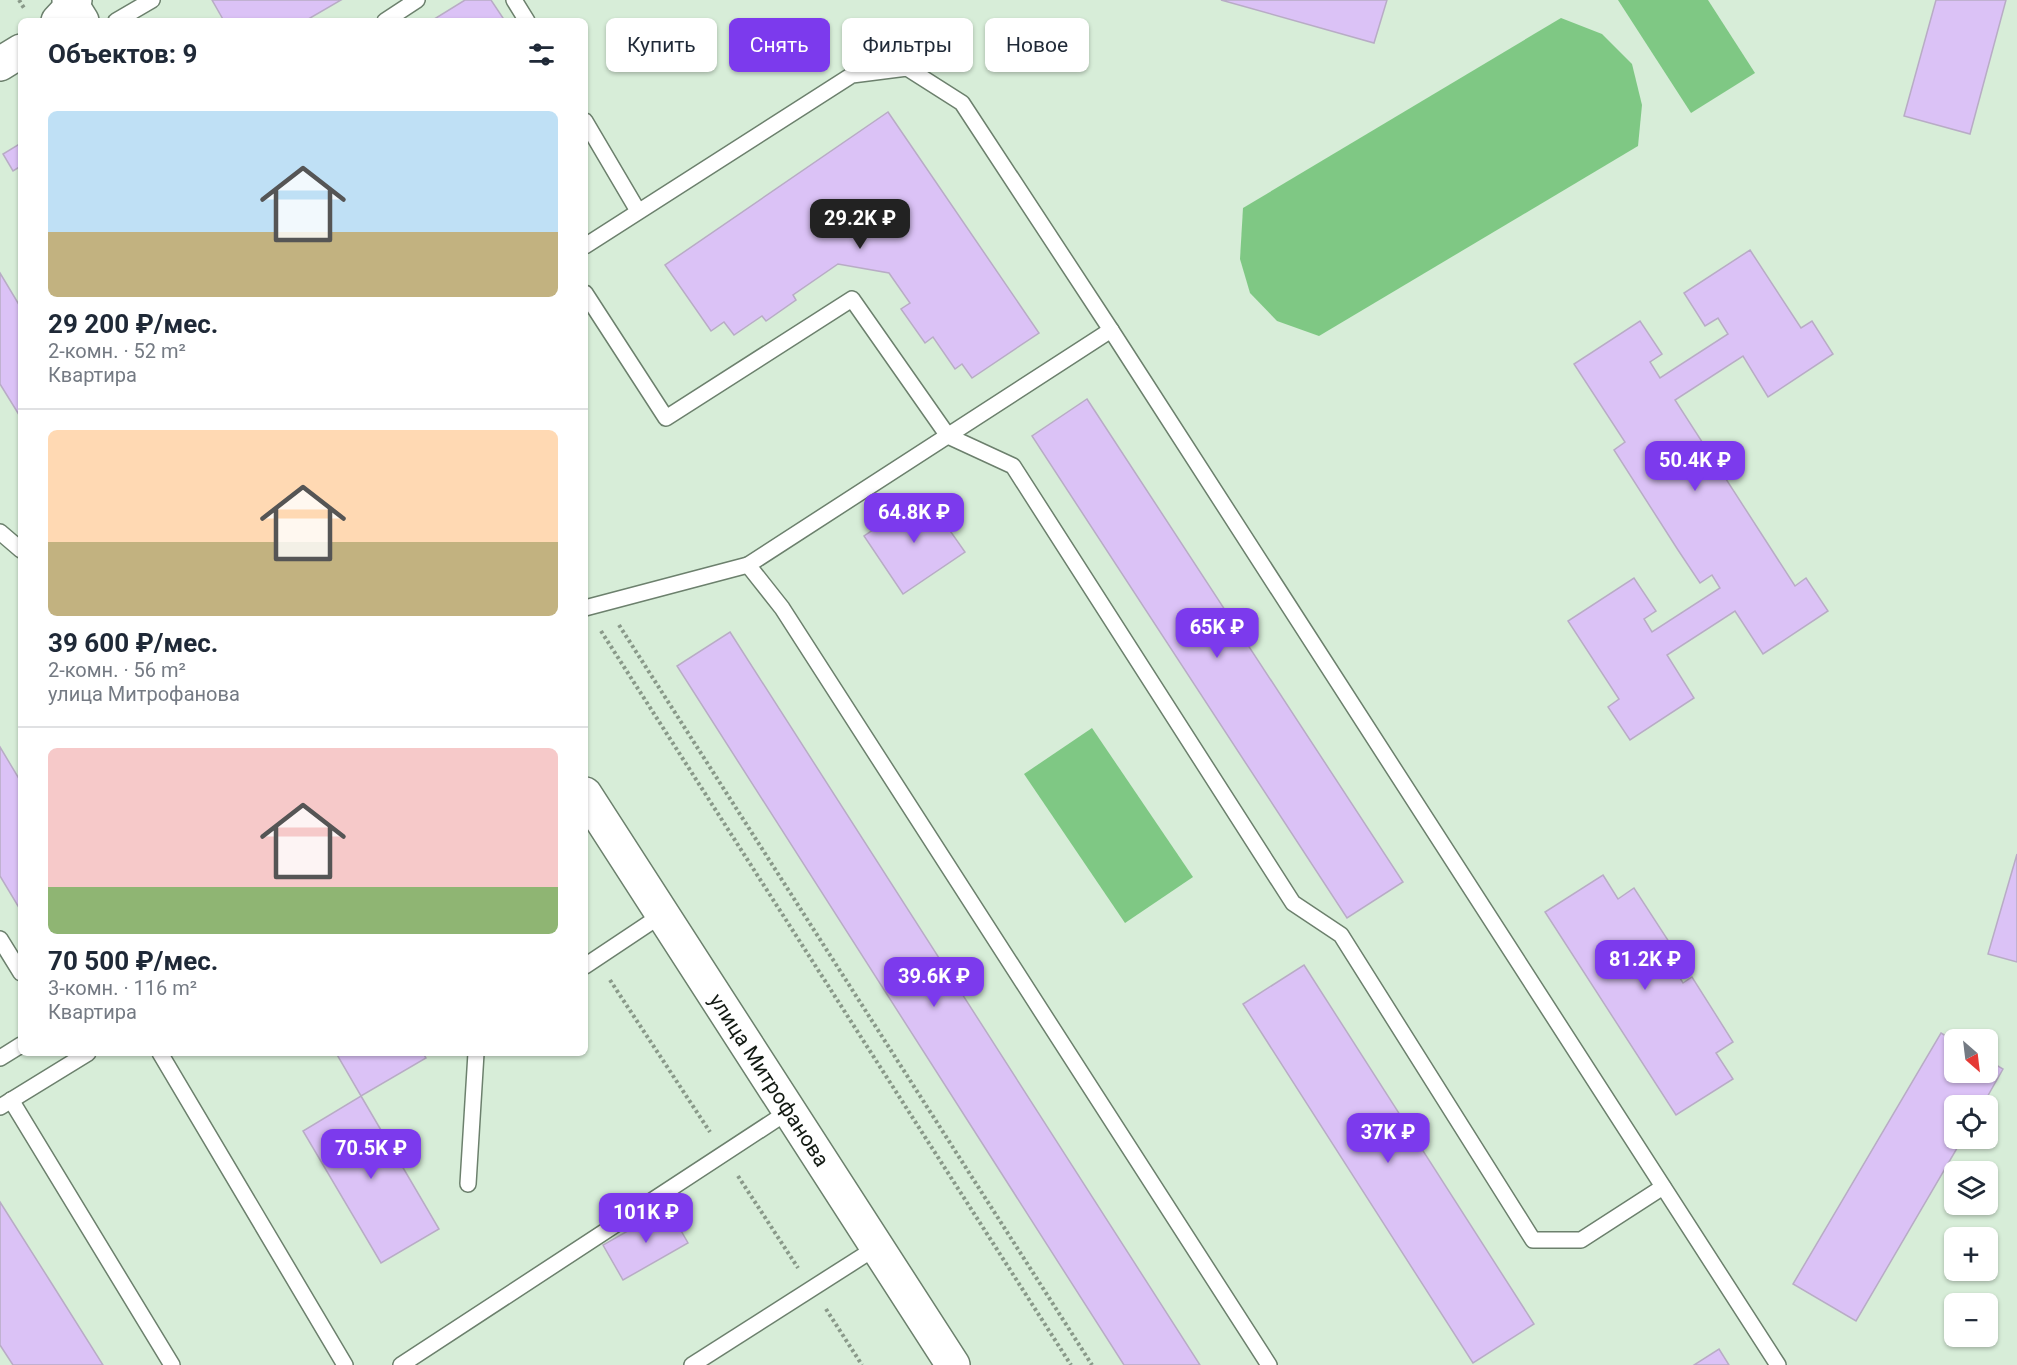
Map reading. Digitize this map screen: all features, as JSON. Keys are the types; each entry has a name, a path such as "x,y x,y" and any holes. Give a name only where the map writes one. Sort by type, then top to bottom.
{"main road":[{"path":"0,64 18,53"},
{"name":"улица Митрофанова","path":"588,799 953,1365"}],"lane":[{"path":"121,18 152,0"},
{"path":"390,18 417,0"},
{"path":"514,0 525,18"},
{"path":"588,244 852,75 907,68 962,103 1111,330 1778,1365"},
{"path":"588,125 638,211"},
{"path":"588,298 666,418 852,299 948,436 1013,466 1293,903 1341,935 1533,1240 1581,1240 1662,1188"},
{"path":"588,607 748,565 1111,330"},
{"path":"0,532 18,547"},
{"path":"748,565 782,608 1269,1365"},
{"path":"588,964 663,914"},
{"path":"0,939 18,968"},
{"path":"0,1058 18,1047"},
{"path":"83,1056 6,1104 172,1365"},
{"path":"162,1056 345,1365"},
{"path":"468,1184 476,1056"},
{"path":"401,1365 789,1111"},
{"path":"692,1365 877,1247"}],"path":[{"path":"605,603 1092,1365"},
{"path":"588,613 1071,1365"}],"green space":[{"path":"1618,0 1708,0 1755,73 1691,113"},
{"path":"1561,18 1602,34 1632,64 1642,105 1638,146 1319,336 1277,321 1250,293 1240,259 1243,208"},
{"path":"1092,728 1193,877 1125,923 1024,774"}],"building":[{"path":"212,0 341,0 310,18 222,18"},
{"path":"465,0 491,0 503,18 436,18"},
{"path":"1221,0 1387,0 1374,43"},
{"path":"1936,0 2006,0 1970,134 1904,116"},
{"path":"888,112 1039,333 972,378 962,364 955,369 933,337 925,343 901,309 910,303 889,273 838,264 793,295 796,300 766,321 762,316 734,335 724,322 711,331 665,265"},
{"path":"18,145 18,168 13,171 3,154"},
{"path":"1750,250 1801,328 1812,321 1833,354 1768,397 1743,356 1675,400 1795,586 1806,578 1828,611 1763,654 1735,611 1667,655 1694,698 1630,740 1608,707 1619,699 1568,621 1634,578 1656,611 1644,619 1652,632 1720,588 1712,575 1700,583 1678,550 1614,450 1625,442 1574,364 1640,321 1662,354 1650,362 1660,378 1728,334 1718,318 1705,326 1684,293"},
{"path":"0,273 18,303 18,413 0,384"},
{"path":"1087,399 1403,882 1347,918 1032,436"},
{"path":"925,495 965,552 903,594 864,536"},
{"path":"730,632 1200,1365 1124,1365 677,666"},
{"path":"0,747 18,777 18,906 0,876"},
{"path":"2017,854 2017,962 1988,954"},
{"path":"1603,875 1618,899 1634,888 1675,951 1667,957 1683,983 1692,977 1733,1042 1716,1053 1733,1079 1676,1115 1545,912"},
{"path":"1304,965 1534,1324 1473,1363 1243,1004"},
{"path":"1941,1033 1944,1035 1944,1083 1995,1083 1988,1095 1944,1095 1944,1149 1957,1149 1950,1161 1944,1161 1944,1170 1856,1321 1793,1284"},
{"path":"338,1056 425,1056 426,1058 361,1096"},
{"path":"1998,1066 2003,1069 1998,1078"},
{"path":"361,1096 439,1229 381,1263 303,1131"},
{"path":"0,1202 103,1365 13,1365 0,1345"},
{"path":"668,1208 688,1243 623,1280 603,1245"},
{"path":"1719,1349 1729,1365 1694,1365"}]}
